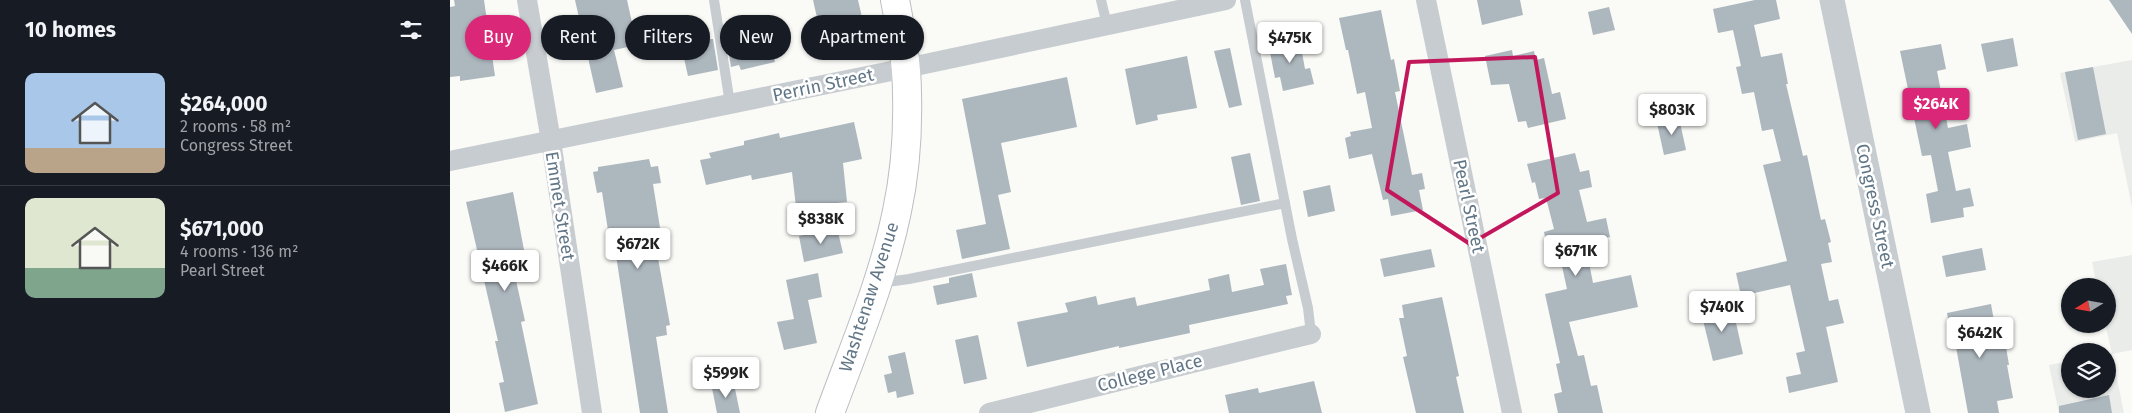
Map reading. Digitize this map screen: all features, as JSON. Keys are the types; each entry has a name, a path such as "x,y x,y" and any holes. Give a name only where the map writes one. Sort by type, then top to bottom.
{"main road":[{"name":"Washtenaw Avenue","path":"830,413 888,248 899,196 908,94 906,68 895,0"}],"street":[{"name":"Emmet Street","path":"527,0 592,413"},
{"name":"Perrin Street","path":"450,161 906,68 1226,0"},
{"name":"Pearl Street","path":"1426,0 1512,413"},
{"name":"Congress Street","path":"1832,0 1918,413"},
{"name":"College Place","path":"989,413 1311,334"}],"lane":[{"path":"714,0 730,104"},
{"path":"1101,0 1107,25"},
{"path":"1245,0 1308,308 1311,334"},
{"path":"876,284 909,279 1285,203"}],"highlighted area":[{"path":"1535,57 1558,193 1470,244 1387,190 1409,62"}],"shaded area":[{"path":"2132,60 2132,207 2117,133 2075,142 2060,73"},
{"path":"2132,255 2132,350 2116,353 2116,343 2110,343 2107,333 2116,333 2116,278 2095,278 2092,262"},
{"path":"2061,363 2061,398 2116,398 2116,374 2124,413 2059,413 2049,365"}],"building":[{"path":"454,0 484,0 486,15 465,15 465,60 493,60 495,76 460,81 460,76 450,77 450,7 455,6"},
{"path":"575,0 627,0 630,15 625,15 625,48 615,50 615,15 578,15"},
{"path":"813,0 858,0 861,15 816,15"},
{"path":"1477,0 1520,0 1523,15 1482,25"},
{"path":"1755,0 1776,0 1780,19 1754,25 1761,57 1782,53 1788,84 1786,84 1803,156 1807,155 1821,220 1825,219 1831,242 1828,243 1832,262 1821,264 1829,301 1838,299 1844,323 1826,327 1838,382 1789,393 1786,377 1801,374 1796,353 1805,351 1790,285 1741,296 1736,273 1787,261 1763,165 1781,161 1773,129 1762,131 1754,92 1742,94 1736,67 1741,66 1733,30 1718,33 1713,9"},
{"path":"2109,0 2132,0 2132,34"},
{"path":"1609,7 1615,30 1593,35 1588,12"},
{"path":"1381,10 1391,60 1394,59 1400,91 1395,92 1412,175 1422,173 1425,189 1419,190 1423,210 1391,216 1388,199 1383,200 1372,154 1349,159 1345,138 1351,136 1350,132 1372,128 1365,92 1357,94 1339,18"},
{"path":"1299,36 1305,69 1310,68 1314,84 1283,91 1280,77 1275,78 1268,42"},
{"path":"2013,38 2018,66 1987,72 1981,44"},
{"path":"710,39 713,39 718,70 688,76 684,60 710,60"},
{"path":"1941,44 1946,69 1937,71 1948,128 1967,124 1971,147 1948,152 1956,191 1970,188 1974,206 1963,208 1964,217 1931,223 1926,194 1938,191 1931,155 1922,156 1900,51"},
{"path":"1230,48 1242,105 1229,108 1214,51"},
{"path":"1512,50 1513,56 1534,51 1536,60 1544,58 1552,94 1560,92 1566,119 1528,128 1526,121 1518,122 1509,84 1491,85 1485,56"},
{"path":"615,54 623,87 596,93 589,60 615,60"},
{"path":"1187,56 1197,108 1157,115 1158,120 1136,125 1125,69"},
{"path":"730,60 775,60 775,62 741,70 739,65 731,67"},
{"path":"2093,67 2106,134 2078,140 2065,72"},
{"path":"1067,77 1077,127 1001,143 1011,192 998,195 1010,249 962,259 956,230 986,224 962,99"},
{"path":"1679,118 1686,150 1664,155 1657,123"},
{"path":"854,122 862,159 843,163 847,202 796,207 792,172 752,180 751,175 706,185 700,160 711,158 709,153 744,145 744,141 779,133 780,138"},
{"path":"1250,153 1260,201 1241,205 1231,157"},
{"path":"1575,153 1580,172 1589,170 1592,187 1579,190 1587,222 1606,218 1610,237 1585,242 1593,283 1631,275 1638,307 1569,322 1578,356 1584,355 1591,386 1597,385 1603,413 1558,413 1554,394 1562,392 1556,364 1560,363 1545,294 1567,289 1558,248 1548,251 1544,232 1554,229 1546,198 1539,199 1535,182 1532,183 1527,164"},
{"path":"649,159 651,167 658,166 661,183 653,184 661,234 654,236 670,325 666,326 667,335 656,337 668,413 640,413 614,242 610,243 602,192 597,193 593,172 598,171 598,167"},
{"path":"1330,185 1335,211 1308,217 1303,191"},
{"path":"513,192 528,271 515,276 525,321 521,322 538,404 505,412 499,383 504,382 495,341 498,341 466,202"},
{"path":"837,228 843,253 804,262 799,236"},
{"path":"1982,248 1986,270 1946,277 1942,256"},
{"path":"1431,249 1435,267 1384,277 1380,259"},
{"path":"1286,264 1292,295 1286,296 1288,304 1189,325 1190,333 1119,348 1119,346 1027,367 1017,322 1068,312 1065,303 1096,296 1098,305 1135,297 1137,306 1210,290 1208,279 1229,274 1232,292 1264,285 1260,269"},
{"path":"818,273 822,297 808,300 817,343 784,350 777,322 794,319 786,280"},
{"path":"972,273 977,297 937,305 933,286 949,283 949,278"},
{"path":"1442,297 1459,376 1456,377 1464,413 1416,413 1403,357 1407,356 1399,318 1404,318 1402,305"},
{"path":"1991,304 1999,349 2006,347 2013,398 1997,401 1999,413 1968,413 1954,336 1951,337 1947,313"},
{"path":"1732,305 1743,354 1713,361 1701,312"},
{"path":"978,335 987,379 964,384 955,340"},
{"path":"905,352 914,394 897,398 896,391 888,393 884,375 892,373 888,356"},
{"path":"1314,381 1322,413 1229,413 1225,395 1258,388 1259,393"},
{"path":"734,384 740,413 717,413 712,388"},
{"path":"2095,398 2110,398 2112,413 2059,413 2059,406"}]}
